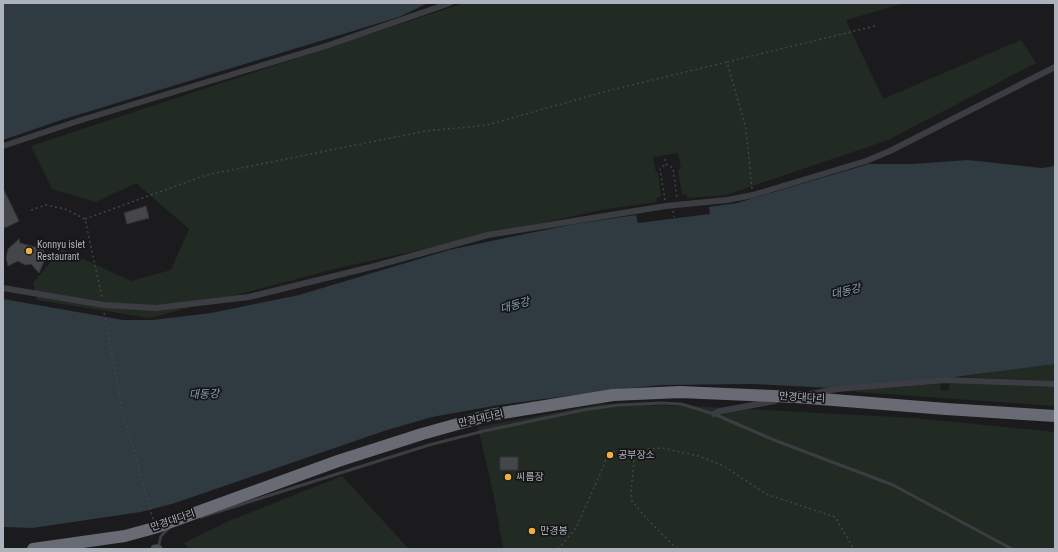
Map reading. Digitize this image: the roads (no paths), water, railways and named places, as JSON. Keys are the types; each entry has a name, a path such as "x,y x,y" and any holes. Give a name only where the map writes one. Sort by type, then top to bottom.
{"highway":[{"name":"만경대다리","path":"32,549 125,536 154,528 338,461 422,434 483,418 613,395 680,392 796,397 1055,416"}],"street":[{"path":"3,146 85,118 326,46 450,3"},
{"path":"3,288 104,305 156,308 248,297 375,266 488,235 666,206 727,200 753,195 866,161 890,151 1055,67"},
{"path":"714,414 720,411 837,389 953,380 1055,384"}],"lane":[{"path":"198,518 429,445 538,419 618,405 662,403 681,404 714,414 774,440 893,486 1012,549"},
{"path":"157,549 161,536 168,528 184,522"}],"water":[{"path":"3,3 428,3 399,17 61,120 3,140"},
{"name":"대동강","path":"968,160 1042,168 1055,166 1055,364 924,381 832,388 752,384 663,385 619,389 499,405 432,417 384,431 175,503 141,512 32,528 3,527 3,299 123,320 152,320 211,313 299,295 449,250 575,224 636,215 638,223 710,214 709,207 737,203 869,164 911,164"}],"place":[{"name":"Konnyu islet Restaurant","path":"29,251"},
{"name":"공부장소","path":"610,455"},
{"name":"씨름장","path":"508,477"},
{"name":"만경봉","path":"532,531"}]}
